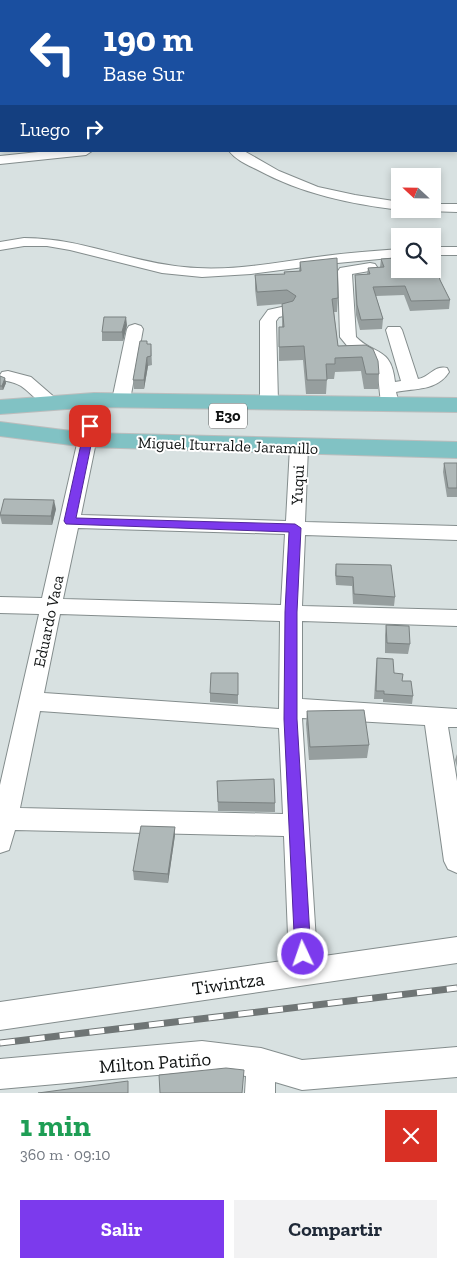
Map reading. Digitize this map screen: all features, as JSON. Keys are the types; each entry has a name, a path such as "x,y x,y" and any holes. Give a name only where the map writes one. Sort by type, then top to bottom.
{"main road":[{"name":"Miguel Iturralde Jaramillo","path":"91,420 121,400 269,402 389,396 457,405"},
{"name":"Miguel Iturralde Jaramillo","path":"0,408 52,403 91,420 457,435"},
{"name":"Miguel Iturralde Jaramillo","path":"0,408 299,447 457,450"},
{"name":"Miguel Iturralde Jaramillo","path":"0,427 91,420 457,422"}],"street":[{"path":"0,160 76,152"},
{"path":"236,152 256,166 281,179 355,199 391,205"},
{"path":"441,208 457,208"},
{"path":"0,246 34,241 62,243 94,250 146,267 198,273 238,271 339,258 391,254"},
{"path":"441,251 457,251"},
{"path":"376,266 345,271 348,337 357,347 375,355 381,360 386,371 389,396 411,384 428,383 435,380 441,372"},
{"path":"269,402 268,321 274,313 286,311"},
{"path":"121,400 135,330"},
{"path":"394,330 411,384"},
{"path":"8,376 25,381 52,403"},
{"name":"Eduardo Vaca","path":"2,831 91,420"},
{"name":"Yuqui","path":"299,447 291,612 290,714 304,972"},
{"path":"70,521 457,532"},
{"path":"0,605 457,618"},
{"path":"31,701 290,714 446,718 457,861"},
{"path":"2,831 296,825"},
{"name":"Tiwintza","path":"0,1016 457,950"},
{"name":"Milton Patiño","path":"0,1074 202,1056 261,1063 302,1075 457,1062"},
{"path":"260,1093 261,1063"}],"building":[{"path":"337,258 338,298 332,299 338,346 366,345 373,349 378,361 379,374 366,374 362,357 335,358 335,364 326,364 327,380 307,380 304,346 279,347 279,327 284,327 282,304 293,301 296,296 287,290 257,292 255,275 285,274 284,272 301,271 300,262"},
{"path":"391,258 391,278 439,278 450,300 411,301 405,286 373,287 383,319 361,320 357,305 355,275 370,274 368,268 384,267 381,259"},
{"path":"104,317 126,317 122,332 102,332"},
{"path":"140,341 147,341 147,344 151,344 151,356 147,357 144,380 133,380"},
{"path":"0,376 5,378 2,386 0,386"},
{"path":"444,463 457,463 457,488 448,488"},
{"path":"4,499 54,500 51,516 0,515"},
{"path":"336,564 391,565 395,597 354,594 353,577 336,576"},
{"path":"386,625 409,626 410,644 387,643"},
{"path":"377,658 393,659 394,673 403,674 402,681 411,681 413,696 384,694 384,691 376,691"},
{"path":"211,673 238,673 238,695 210,693"},
{"path":"364,710 369,745 310,747 307,711"},
{"path":"274,779 275,803 218,802 217,781"},
{"path":"141,826 175,827 168,874 133,871"},
{"path":"226,1068 244,1070 242,1093 160,1093 159,1075"},
{"path":"128,1081 128,1093 38,1093"}],"railway":[{"path":"0,1043 457,988"}],"route":[{"path":"90,426 70,521 295,528 291,612 290,719 303,954"}]}
